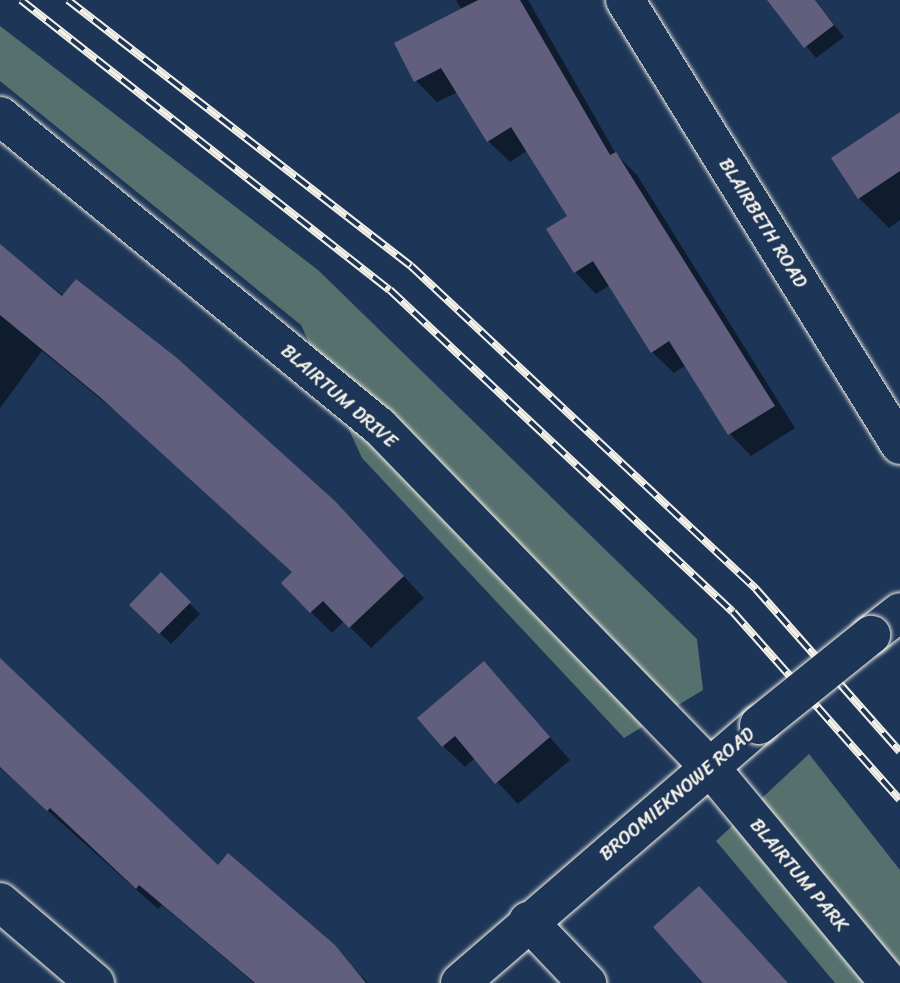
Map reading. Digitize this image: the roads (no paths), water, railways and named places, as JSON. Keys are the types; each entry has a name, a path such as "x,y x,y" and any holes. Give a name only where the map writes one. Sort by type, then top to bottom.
{"street":[{"name":"BLAIRBETH ROAD","path":"625,0 900,445"},
{"name":"BLAIRTUM DRIVE","path":"0,116 379,426 709,766"},
{"name":"BROOMIEKNOWE ROAD","path":"460,983 709,766 886,623"},
{"name":"BLAIRTUM PARK","path":"709,766 889,983"},
{"path":"0,902 95,983"},
{"path":"528,921 587,983"}],"railway":[{"path":"21,0 390,290 733,612 900,800"},
{"path":"68,0 411,266 756,589 900,752"}]}
